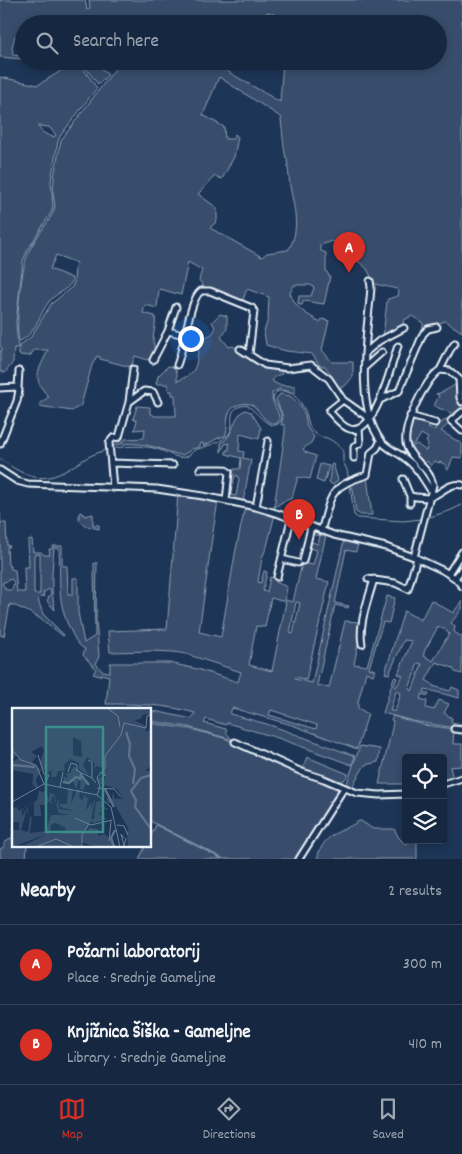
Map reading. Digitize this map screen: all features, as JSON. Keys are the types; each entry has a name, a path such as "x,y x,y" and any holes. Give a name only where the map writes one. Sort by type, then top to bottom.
{"street":[{"path":"370,281 365,353 365,386 370,419 381,440 416,468 431,495"},
{"path":"177,366 196,296 201,290 210,291 252,308 254,311 249,354"},
{"path":"152,360 168,331 176,307"},
{"path":"380,400 399,391 422,334 425,330 437,327"},
{"path":"365,353 379,341 404,328"},
{"path":"168,331 184,336"},
{"path":"362,644 363,621 371,579 394,582 408,589 422,522 431,495 432,479 427,470 407,447 406,431 410,416 431,379 440,370 455,343"},
{"path":"343,400 329,411 346,427 350,429 358,428 370,419 380,400 398,346"},
{"path":"240,349 259,362 278,368 311,365 329,379 343,400 370,419"},
{"path":"365,367 382,352"},
{"path":"114,488 109,446 110,440 119,437 129,402 133,370"},
{"path":"440,370 450,371 459,379 462,402"},
{"path":"0,444 17,401 19,371"},
{"path":"0,388 18,388"},
{"path":"129,402 144,391 153,392 158,402"},
{"path":"462,412 451,421 462,431"},
{"path":"410,416 435,423"},
{"path":"354,458 354,447 360,443 358,428"},
{"path":"321,531 332,494 346,482 367,475 371,453 377,448 381,440"},
{"path":"256,508 268,441"},
{"path":"111,463 173,465"},
{"path":"200,469 224,469 229,472 226,501"},
{"path":"0,470 17,481 28,484 69,484 158,489 256,508 291,519 311,528 386,547 415,557 448,574 462,586"},
{"path":"403,479 410,496 410,503"},
{"path":"410,496 431,495 449,486 462,485"},
{"path":"277,577 291,519"},
{"path":"282,559 300,562 311,528"},
{"path":"448,574 462,552"},
{"path":"454,578 462,569"},
{"path":"454,729 462,730"},
{"path":"235,742 302,772 366,795 402,794"},
{"path":"447,783 462,778"},
{"path":"299,859 344,788"}],"shaded area":[{"path":"0,0 85,0 87,10 90,8 89,0 462,0 462,332 445,321 423,329 423,323 412,316 404,320 402,327 383,337 387,301 398,296 399,292 397,289 375,284 367,269 333,241 320,245 321,251 326,253 326,271 330,277 324,304 304,301 302,305 298,303 299,296 311,296 314,288 311,285 294,285 290,293 297,306 316,321 320,322 322,319 329,321 322,350 332,362 353,362 353,377 344,387 339,387 325,366 320,366 312,354 286,351 266,345 264,332 268,319 269,297 247,289 242,302 203,286 199,280 202,270 188,262 181,295 160,289 157,308 145,305 143,313 155,316 153,340 155,351 148,360 135,356 131,367 100,359 97,356 92,365 81,405 72,411 39,406 40,403 49,397 38,379 39,369 48,350 34,350 30,356 19,355 19,346 31,337 51,304 72,287 77,263 56,255 50,269 72,278 72,282 51,300 29,335 19,341 18,309 24,268 30,249 53,213 55,206 53,193 54,177 61,140 114,70 225,70 280,102 282,70 447,70 447,15 276,15 267,12 266,15 15,15 15,36 12,47 15,58 0,57","holes":["219,77 282,118 295,210 294,235 288,250 267,253 262,257 210,228 217,221 217,208 198,194 215,176 222,179 234,157 238,137 235,134 233,139 225,139 224,127 203,115"]},
{"path":"62,70 84,70 97,88 58,141 51,181 53,207 23,261 16,322 18,348 14,348 13,362 5,373 0,371 0,352 2,349 0,346 0,77 38,85","holes":["38,126 49,127 56,135 54,137 49,136 40,130"]},
{"path":"87,70 103,70 108,75 98,84"},
{"path":"220,314 227,316 227,329 221,337 229,347 233,346 267,367 282,371 282,374 273,378 273,382 279,385 295,386 295,393 279,389 272,393 279,421 276,424 270,423 256,408 247,403 234,407 229,413 225,436 204,446 203,443 200,444 200,447 192,449 183,455 138,444 112,446 113,443 124,441 125,439 144,438 145,429 134,430 137,421 133,419 137,406 150,407 150,413 155,416 176,416 175,395 172,395 172,391 169,391 167,384 156,384 158,376 168,366 174,367 177,381 193,371 199,342 215,330 212,322"},
{"path":"459,382 462,411 441,431 462,444 462,458 453,457 448,470 446,465 440,462 435,461 431,466 427,461 425,463 411,450 417,444 426,451 428,438 421,434 417,441 409,447 410,418 430,424 428,428 435,430 437,424 445,419 448,420 452,415 434,406 439,395 436,394"},
{"path":"280,394 290,396 299,404 305,415 307,427 314,437 311,443 303,449 305,452 316,456 310,479 298,477 292,498 274,508 285,432 285,425 281,425 283,417 276,399"},
{"path":"245,410 251,412 261,428 259,439 240,434 239,451 244,452 243,458 251,460 243,502 228,498 234,469 240,469 241,458 226,454 226,450 229,450 229,443 225,444 221,452 221,443 229,436 241,413","holes":["237,475 239,479 236,496 230,495 235,476"]},
{"path":"320,464 329,466 324,483 316,480"},
{"path":"333,464 338,480 333,485 329,482 331,465"},
{"path":"367,477 372,515 361,515 356,512 352,482"},
{"path":"178,494 218,501 199,632 221,637 245,507 275,514 262,558 258,582 261,583 264,571 267,572 263,591 267,592 270,577 276,579 276,582 287,587 285,600 293,602 302,563 313,565 317,550 310,548 312,542 318,544 320,536 311,534 312,531 326,535 316,579 329,582 306,680 296,677 295,679 312,683 344,540 358,543 356,552 346,550 335,603 349,606 348,608 335,605 317,685 329,688 345,621 359,622 361,613 364,615 354,664 367,666 387,596 395,598 389,623 383,622 369,668 375,670 373,675 366,672 358,702 358,708 368,714 357,749 292,725 232,708 230,714 270,725 355,756 352,765 278,738 227,723 226,725 206,719 204,723 226,729 227,734 233,740 188,727 151,721 151,711 192,719 195,713 184,710 139,704 106,704 109,676 93,674 96,669 83,655 85,649 75,639 66,620 60,591 59,548 54,548 52,587 55,610 47,601 51,593 49,589 43,593 44,597 42,596 38,600 43,614 64,635 32,614 10,604 4,636 0,635 0,512 1,523 6,523 7,546 10,546 7,548 8,565 11,569 15,570 17,592 25,592 24,567 29,567 28,540 32,539 33,552 41,552 44,555 50,555 49,549 52,549 53,546 62,546 62,566 67,566 68,594 73,594 73,578 78,578 78,612 84,643 95,636 94,563 97,563 96,620 99,656 96,664 102,671 110,672 110,663 169,663 197,669 238,682 241,672 186,654 152,651 110,652 108,631 167,629","holes":["40,554 40,594 34,594 34,555","11,579 14,582 12,590 6,590 2,583","271,598 286,602 272,671 249,665 256,626 265,627","296,602 300,603 293,634 290,633","271,710 317,725 316,729 269,715"]},
{"path":"294,503 293,506 296,507 297,505 300,511 294,517 289,515 287,511 288,506"},
{"path":"81,512 85,516 93,514 93,525 99,525 99,529 86,526 79,520 79,513"},
{"path":"431,600 453,613 462,601 462,609 451,623 455,626 454,632 462,637 462,674 455,672 453,668 436,662 426,680 433,686 450,691 452,687 459,690 459,698 425,689 424,692 429,694 428,696 422,694 420,699 427,701 426,708 434,710 439,700 449,704 444,713 452,718 451,722 462,724 462,729 412,721 383,713 394,677 397,678 394,686 396,687 403,676 398,674 412,641 404,640 389,674 385,673 404,611 421,620","holes":["438,627 445,629 449,634 433,661 424,656 424,652","418,663 422,664 412,691 409,689","396,691 401,693 395,711 390,711"]},
{"path":"393,716 424,725 454,729 453,744 462,744 462,766 450,767 453,779 447,781 447,754 402,754 402,784 379,784 392,728 393,721 391,720"},
{"path":"151,723 190,729 224,738 340,789 298,859 224,859 151,822"},
{"path":"360,746 380,749 378,762 365,765 352,790 348,788 347,783"},
{"path":"307,757 348,774 344,780 337,782 302,771"},
{"path":"359,821 373,829 394,829 402,844 417,844 417,859 317,859 324,844 333,835"},
{"path":"156,825 222,859 139,859 146,846 151,846 151,836"},
{"path":"12,838 12,846 27,846 26,859 0,859 0,849 4,847 4,843"}],"waterway":[{"path":"111,449 142,446 157,449 178,457 186,457 195,450 216,443 227,436 232,427 232,413 239,407 247,405 267,423 271,425 279,423 281,414 273,398 276,392 282,391 296,397 303,406 311,428 318,436 332,440 343,451 343,462 349,481"},
{"path":"0,459 28,475 45,478 64,472 90,456 107,450"},
{"path":"350,485 354,515 358,518 403,521 421,519"},
{"path":"427,518 462,505"}],"place":[{"name":"Požarni laboratorij","path":"349,273"},
{"name":"Knjižnica Šiška - Gameljne","path":"299,540"}]}
